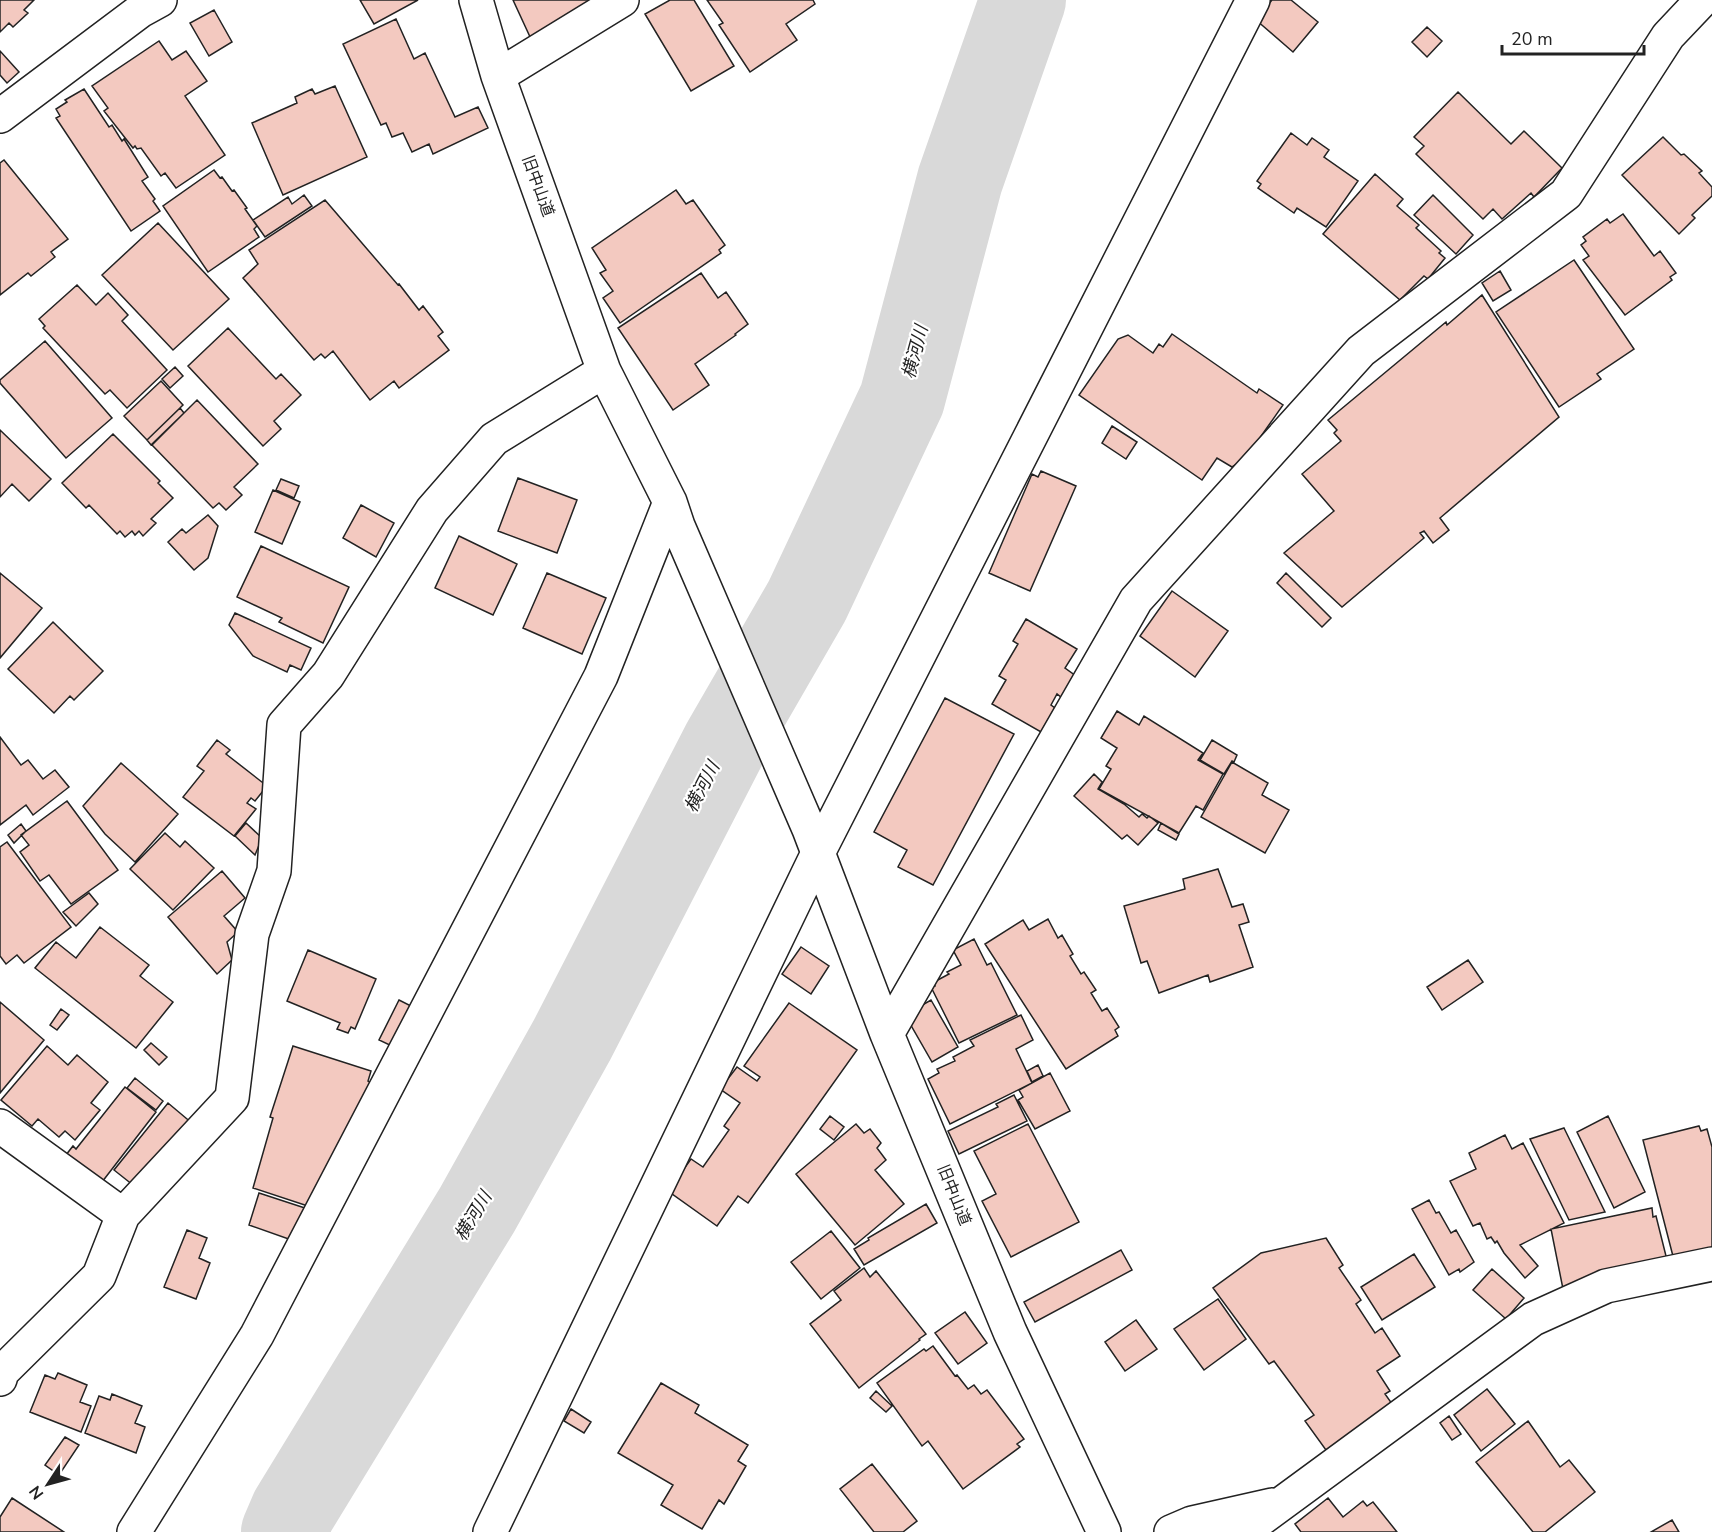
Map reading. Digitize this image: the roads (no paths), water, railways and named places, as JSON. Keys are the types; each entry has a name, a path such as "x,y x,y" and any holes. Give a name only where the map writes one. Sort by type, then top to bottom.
{"street":[{"path":"0,116 140,11 160,0"},
{"name":"旧中山道","path":"476,0 498,76 604,371 674,514 813,841 887,1034 1010,1332 1104,1532"},
{"path":"498,76 622,0"},
{"path":"490,1532 813,841 1253,0"},
{"path":"887,1034 1136,600 1361,351 1566,194 1668,36 1702,0"},
{"path":"0,1379 2,1372 99,1276 123,1215 232,1098 252,934 274,871 284,725 328,675 432,510 494,439 604,371"},
{"path":"134,1532 257,1335 601,676 674,514"},
{"path":"0,1126 123,1215"},
{"path":"1243,1532 1533,1319 1606,1286 1712,1264"},
{"path":"1171,1532 1191,1523 1283,1503"}],"waterway":[{"name":"横河川","path":"284,1532 293,1511 477,1210 572,1040 725,743 807,601 902,399 960,180 1023,0"}]}
